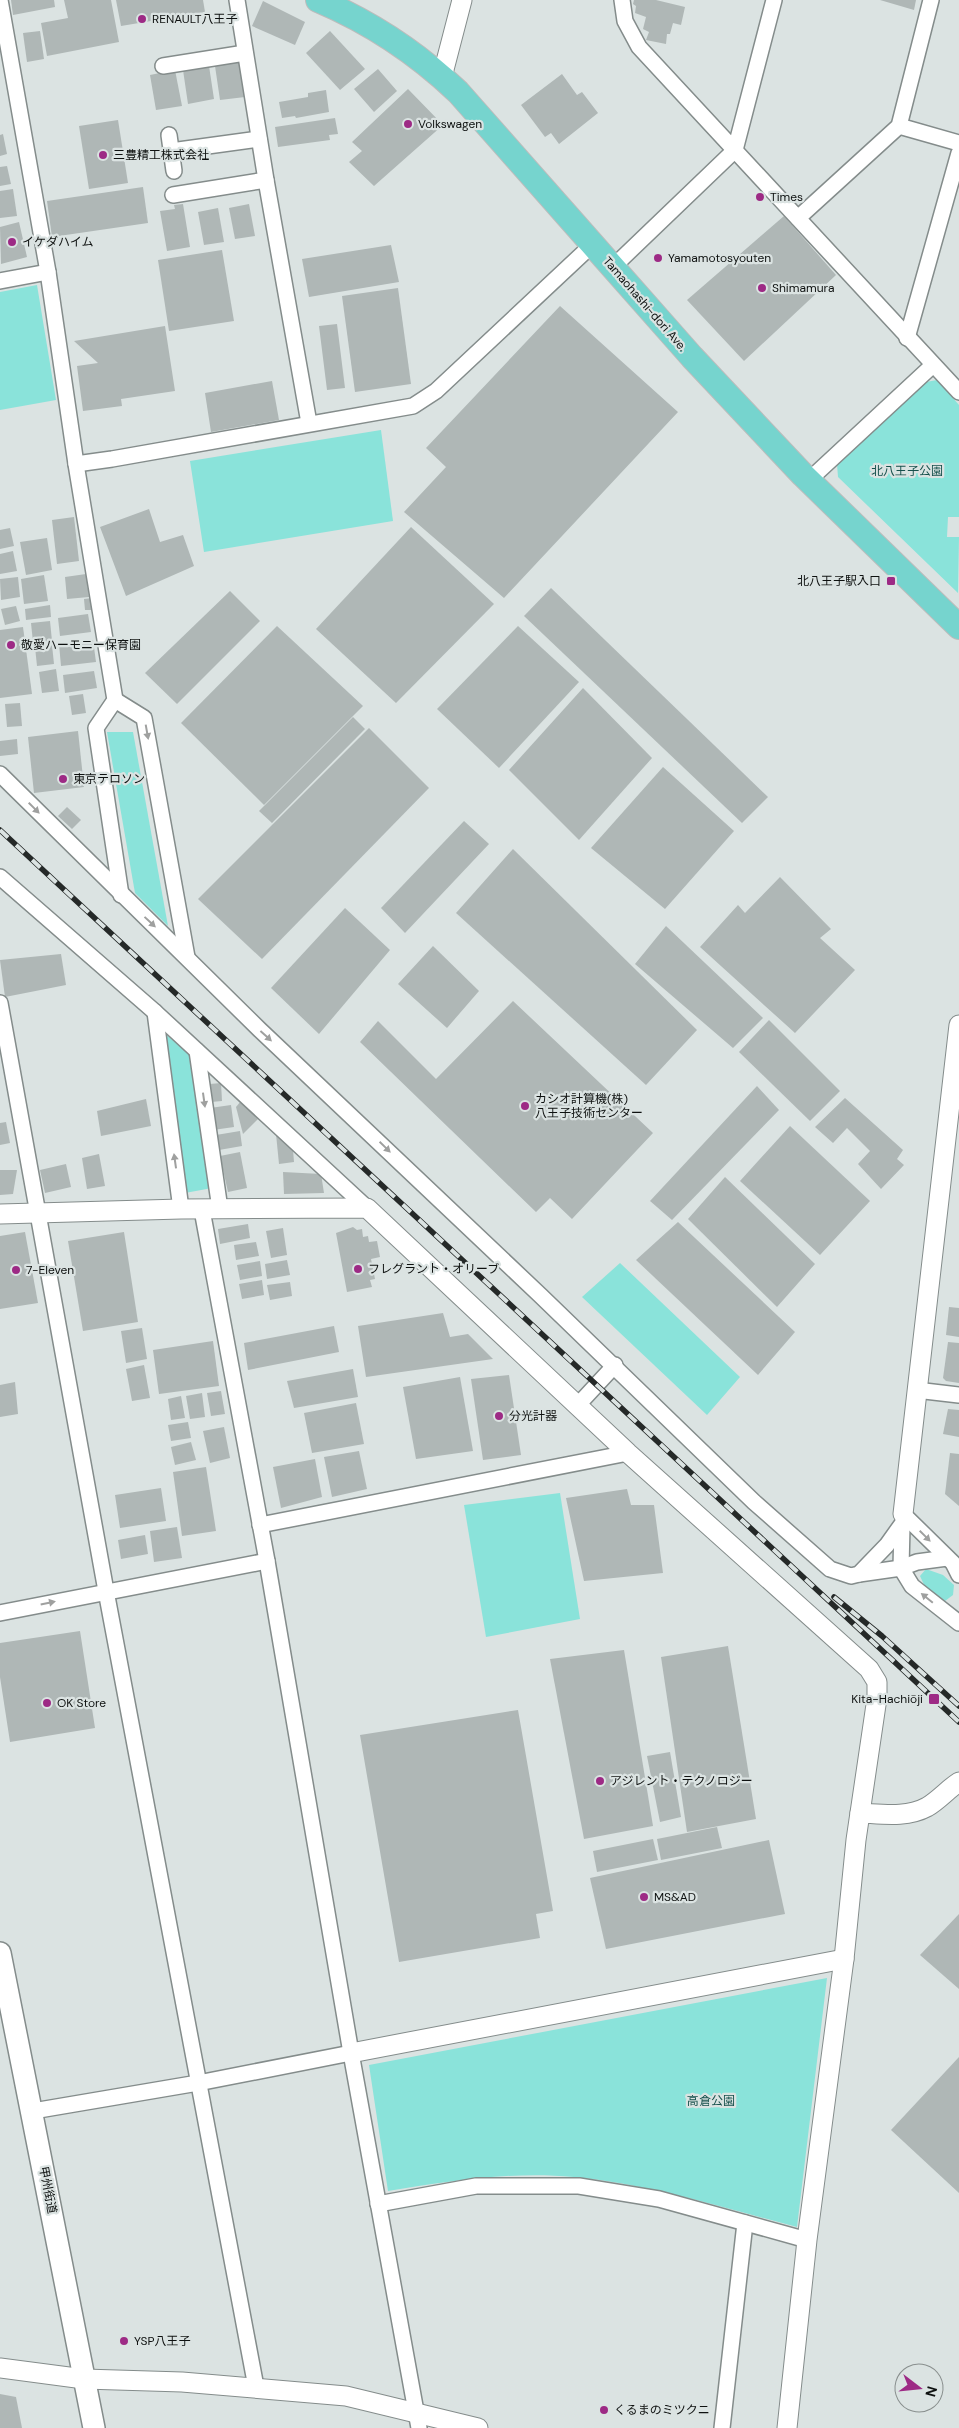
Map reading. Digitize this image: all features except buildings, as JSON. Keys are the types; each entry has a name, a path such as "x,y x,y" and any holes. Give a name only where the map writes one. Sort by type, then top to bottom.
{"main road":[{"name":"Tamaohashi-dori Ave.","path":"318,0 337,8 396,42 442,77 479,114 692,357 809,480 959,627"},
{"name":"甲州街道","path":"0,1953 94,2428"}],"street":[{"path":"0,0 48,272 76,464 115,700 96,728 121,894"},
{"path":"237,0 244,53 309,423"},
{"path":"442,77 462,0"},
{"path":"622,0 626,21 639,47 798,218 906,338 959,392"},
{"path":"613,267 735,150 774,0"},
{"path":"798,218 899,126 931,0"},
{"path":"163,66 244,53"},
{"path":"899,126 959,143"},
{"path":"168,135 174,171"},
{"path":"171,151 259,139"},
{"path":"906,338 959,153"},
{"path":"173,195 266,180"},
{"path":"76,464 413,406 436,390 593,244"},
{"path":"0,281 48,272"},
{"path":"809,480 934,365"},
{"path":"115,700 144,718 187,957"},
{"path":"0,774 260,1030 615,1366 754,1502 830,1569 851,1576 900,1568 917,1562 954,1566"},
{"path":"0,877 155,1012 367,1208 628,1454 868,1669 877,1682 877,1698 860,1813 787,2428"},
{"path":"0,1002 106,1591 256,2387"},
{"path":"155,1012 181,1209"},
{"path":"955,1616 912,1586 900,1568 902,1519 916,1390 958,1050 959,1025"},
{"path":"197,1051 211,1210 260,1525 351,2053 418,2420"},
{"path":"0,1214 181,1209 367,1208"},
{"path":"577,1406 615,1366"},
{"path":"916,1390 959,1395"},
{"path":"260,1525 628,1454"},
{"path":"859,1574 888,1545 902,1519"},
{"path":"902,1519 954,1566"},
{"path":"0,1613 267,1561"},
{"path":"860,1813 901,1815 913,1812 927,1807 959,1782"},
{"path":"32,2111 198,2083 844,1959"},
{"path":"378,2204 476,2186 579,2186 659,2199 808,2240"},
{"path":"722,2428 745,2223"},
{"path":"0,2368 84,2379 182,2382 346,2396 418,2420 478,2428"}],"green space":[{"path":"37,285 56,400 0,410 0,292"},
{"name":"北八王子公園","path":"937,380 959,405 959,517 948,517 947,537 959,537 958,593 838,477 837,464 926,382"},
{"path":"381,430 393,521 204,552 190,461"},
{"path":"107,732 133,732 168,926 135,893"},
{"path":"161,1030 193,1058 212,1188 185,1193"},
{"path":"620,1263 740,1377 707,1415 582,1297"},
{"path":"560,1493 580,1619 486,1637 464,1505"},
{"path":"926,1569 943,1575 954,1585 953,1595 945,1601 926,1589 920,1576"},
{"name":"高倉公園","path":"827,1978 797,2227 659,2191 602,2180 574,2177 551,2175 504,2176 388,2191 369,2065"}],"railway":[{"path":"0,830 959,1722"},
{"path":"834,1597 882,1636 959,1706"}],"place":[{"name":"RENAULT八王子","path":"142,19"},
{"name":"Volkswagen","path":"408,124"},
{"name":"三豊精工株式会社","path":"103,155"},
{"name":"Times","path":"760,197"},
{"name":"イケダハイム","path":"12,242"},
{"name":"Yamamotosyouten","path":"658,258"},
{"name":"Shimamura","path":"762,288"},
{"name":"北八王子駅入口","path":"891,581"},
{"name":"敬愛ハーモニー保育園","path":"11,645"},
{"name":"東京テロソン","path":"63,779"},
{"name":"カシオ計算機(株) 八王子技術センター","path":"525,1106"},
{"name":"フレグラント・オリーブ","path":"358,1269"},
{"name":"7-Eleven","path":"16,1270"},
{"name":"分光計器","path":"499,1416"},
{"name":"Kita-Hachiōji","path":"934,1699"},
{"name":"OK Store","path":"47,1703"},
{"name":"アジレント・テクノロジー","path":"600,1781"},
{"name":"MS&AD","path":"644,1897"},
{"name":"YSP八王子","path":"124,2341"},
{"name":"くるまのミツクニ","path":"604,2410"}]}
